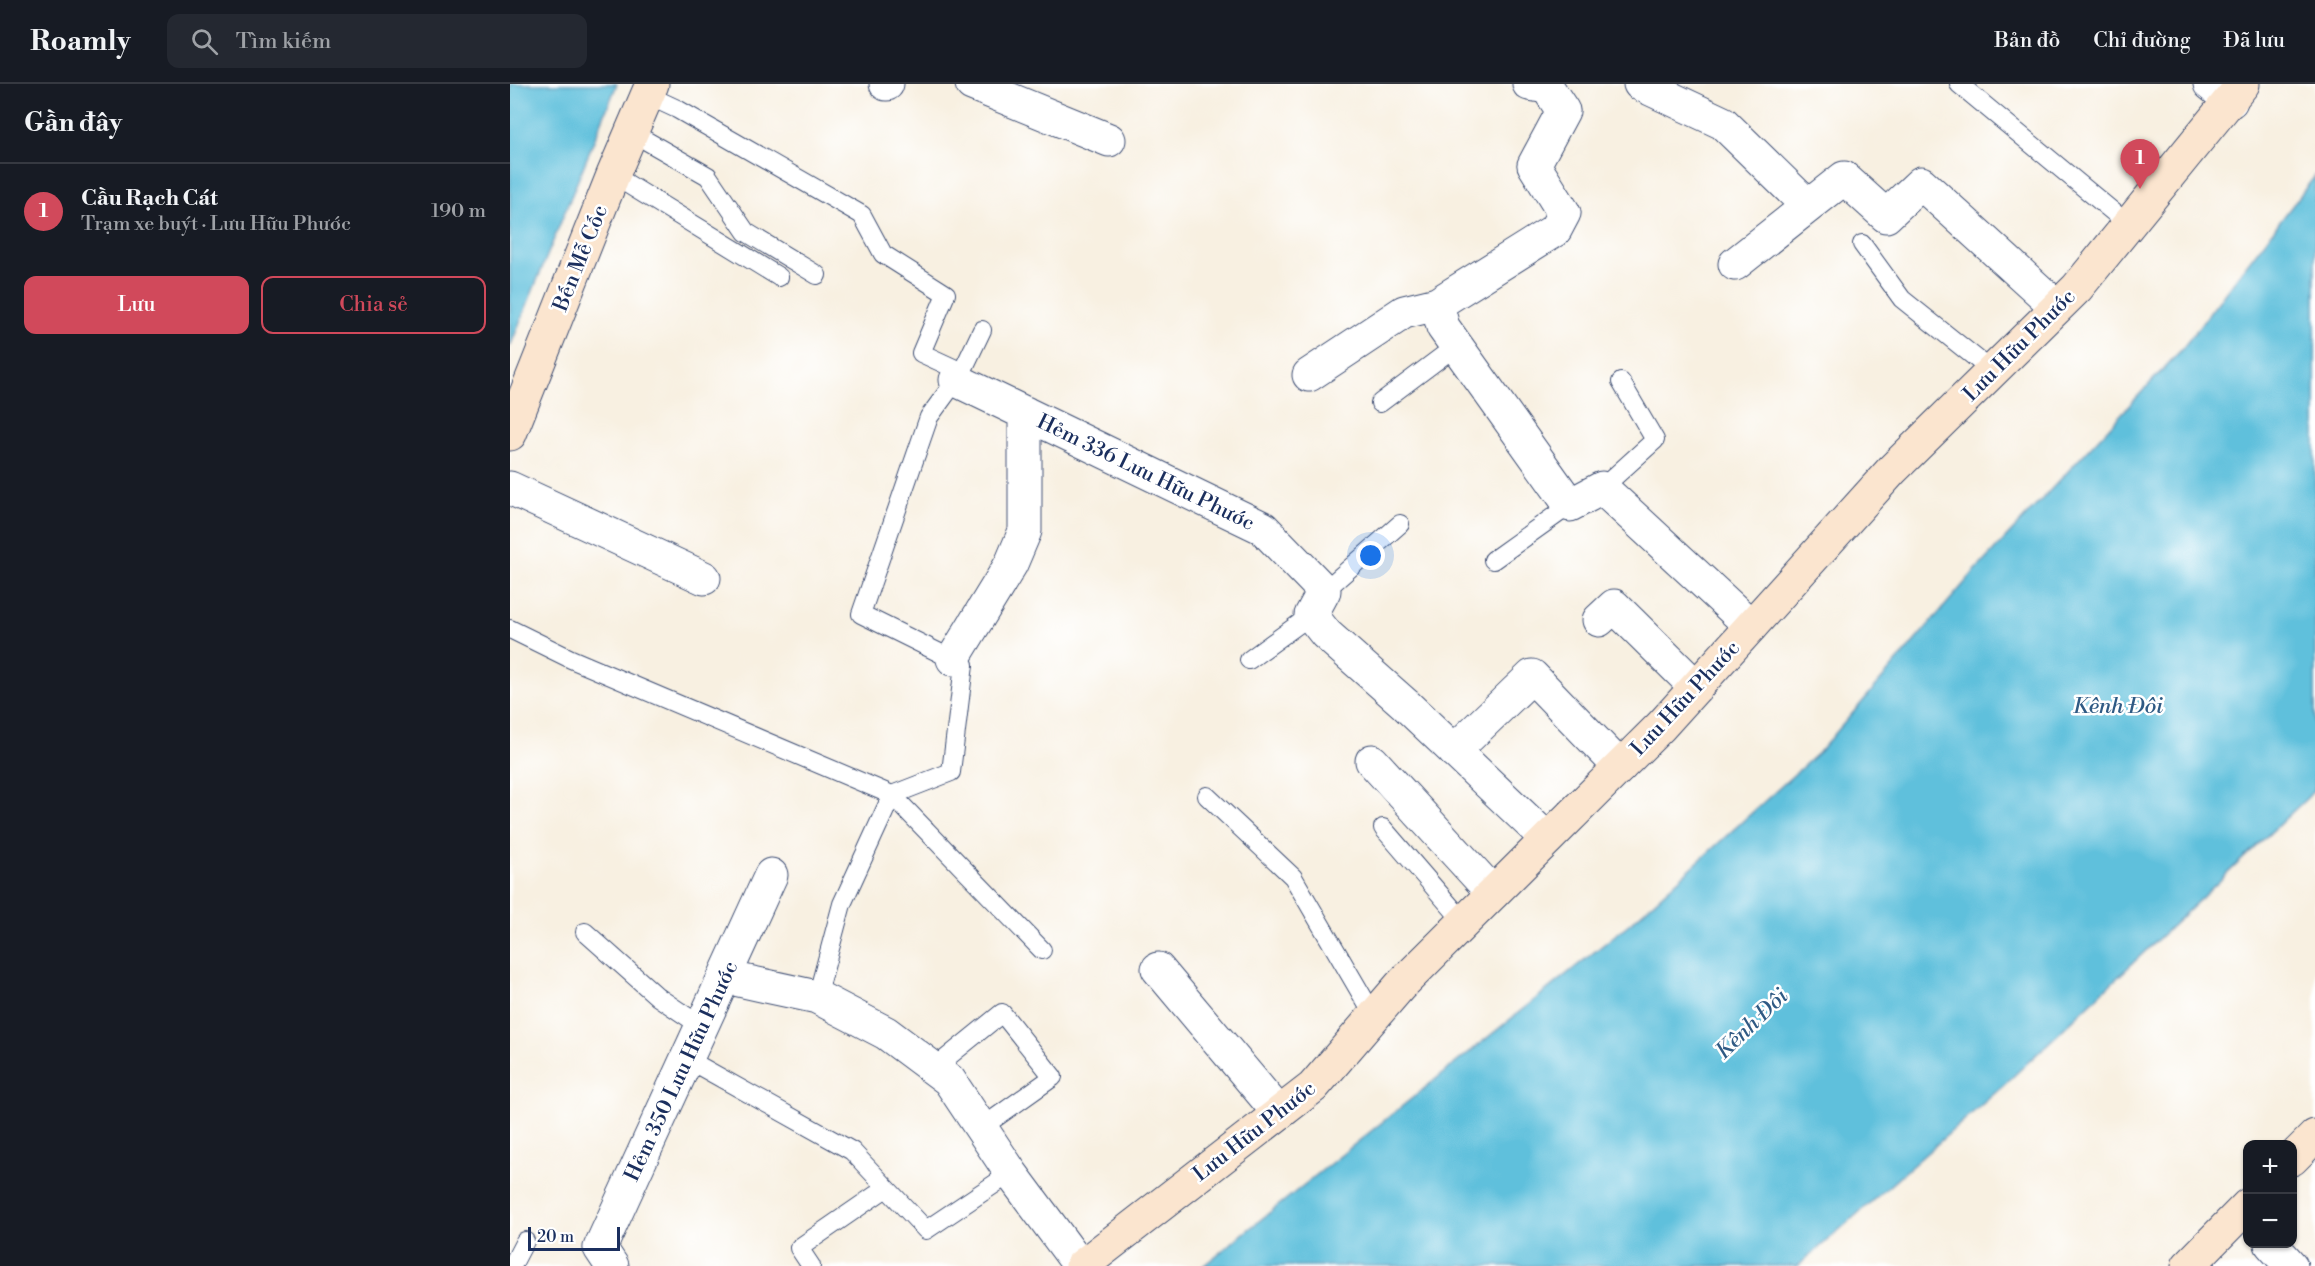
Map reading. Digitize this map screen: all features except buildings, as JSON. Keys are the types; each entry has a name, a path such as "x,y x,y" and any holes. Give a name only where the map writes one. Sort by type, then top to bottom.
{"street":[{"path":"972,84 1109,140"},
{"path":"1309,375 1404,312 1437,304 1555,230 1564,213 1534,165 1563,111 1547,87 1529,84"},
{"path":"1640,84 1723,123 1808,206"},
{"name":"Bến Mễ Cốc","path":"510,434 613,175 650,89"},
{"name":"Lưu Hữu Phước","path":"1081,1266 1313,1087 1374,1016 1464,922 1620,767 1696,687 1892,470 2077,288 2129,225 2228,90"},
{"path":"1735,264 1844,178 1886,216 1921,183 2057,307"},
{"path":"1437,304 1443,327 1570,505 1602,488 1751,626"},
{"name":"Hẻm 336 Lưu Hữu Phước","path":"959,376 1025,413 1263,528 1317,603 1326,634 1454,750 1547,839"},
{"path":"952,659 1011,564 1025,531 1025,413"},
{"path":"510,488 704,578"},
{"path":"1599,620 1614,606 1696,687"},
{"path":"1454,750 1532,676 1620,767"},
{"path":"1372,761 1493,893"},
{"name":"Hẻm 350 Lưu Hữu Phước","path":"612,1266 600,1248 771,875"},
{"path":"1158,969 1279,1113"},
{"path":"725,977 817,997 886,1033 949,1080 1011,1173 1081,1266"},
{"path":"2297,1154 2315,1136"},
{"path":"2188,1266 2243,1215"},
{"path":"2275,1248 2291,1266"}],"lane":[{"path":"1959,84 2129,225"},
{"path":"650,89 677,109 862,215 884,254 946,294 921,353 959,376"},
{"path":"631,132 708,176 746,232 817,275"},
{"path":"613,175 779,277"},
{"path":"1862,244 1902,299 1992,371"},
{"path":"817,997 842,904 892,795 951,772 964,665 861,614 929,417 959,376 982,330"},
{"path":"1380,403 1456,346"},
{"path":"1602,488 1655,440 1621,382"},
{"path":"1493,560 1570,505"},
{"path":"1249,660 1317,603 1400,524"},
{"path":"510,629 572,659 892,795 1042,950"},
{"path":"1207,796 1293,877 1374,1016"},
{"path":"1383,828 1464,922"},
{"path":"585,932 658,997 701,1026"},
{"path":"933,1069 1002,1013 1053,1077 981,1128"},
{"path":"687,1059 852,1151 926,1230 1011,1173"},
{"path":"810,1266 799,1248 886,1188"},
{"path":"512,1266 525,1241"}],"water":[{"path":"510,84 617,84 510,347"},
{"name":"Kênh Đôi","path":"2315,176 2315,789 2307,798 2003,1086 1798,1266 1203,1266 1634,920 1821,750 1974,572 2182,349"}],"place":[{"name":"Cầu Rạch Cát","path":"2140,189"}]}
